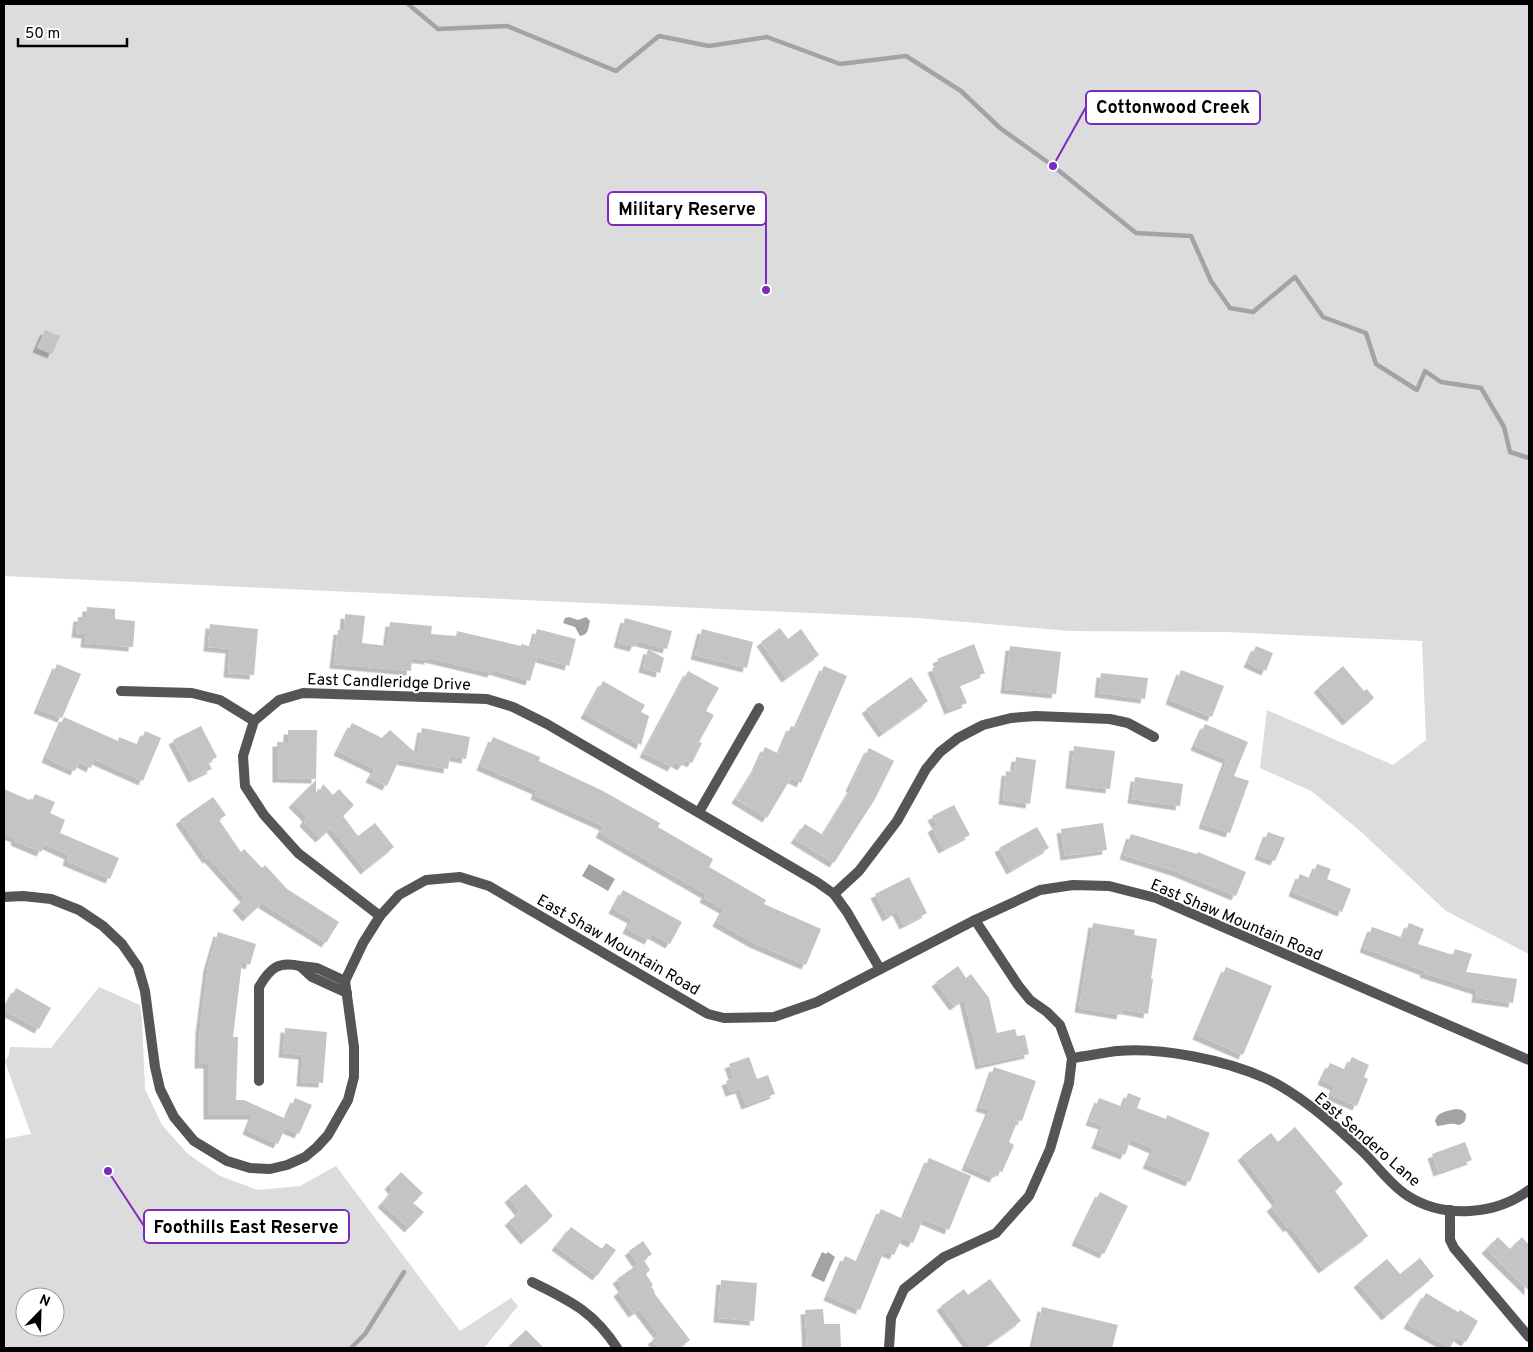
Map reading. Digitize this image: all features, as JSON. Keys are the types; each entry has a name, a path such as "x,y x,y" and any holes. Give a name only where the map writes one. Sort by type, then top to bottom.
{"street":[{"path":"121,691 192,693 220,700 254,721 243,756 245,786 264,815 298,853 380,916"},
{"name":"East Candleridge Drive","path":"254,721 279,700 303,693 487,699 513,707 547,724 699,812 834,894 847,912 880,969"},
{"path":"699,812 759,708"},
{"path":"834,894 859,871 897,821 926,769 940,752 958,738 983,725 1011,718 1028,717 1110,719 1128,724 1154,737"},
{"name":"East Shaw Mountain Road","path":"345,981 363,943 380,916 399,895 426,880 460,877 489,886 708,1014 724,1018 774,1017 817,1002 975,920 1040,890 1072,885 1108,886 1156,898 1529,1060"},
{"path":"4,897 23,896 51,899 79,910 103,926 122,944 138,967 145,991 155,1067 160,1088 174,1117 194,1142 227,1161 250,1168 270,1169 287,1165 305,1157 328,1135 348,1100 354,1077 354,1047 345,981 317,968 288,964 277,966 267,974 259,986 259,1081"},
{"path":"889,1348 891,1318 904,1289 944,1257 996,1233 1029,1196 1050,1149 1070,1083 1072,1058 1060,1025 1047,1012 1030,1000 975,920"},
{"path":"300,966 312,977 347,993"},
{"name":"East Sendero Lane","path":"1072,1058 1118,1051 1148,1050 1188,1056 1230,1066 1266,1079 1284,1089 1316,1112 1361,1150 1408,1196 1427,1205 1450,1210 1477,1211 1502,1205 1520,1197 1529,1190"},
{"path":"1450,1210 1450,1240 1454,1248 1529,1337"},
{"path":"532,1282 566,1298 592,1317 617,1348"}],"shaded area":[{"path":"4,4 1529,4 1529,954 1446,911 1358,829 1311,791 1260,768 1267,710 1393,765 1426,740 1422,641 1226,632 1070,631 918,618 4,576"},
{"path":"569,617 578,620 586,617 590,621 588,631 580,636 575,627 563,623 565,618"},
{"path":"589,864 615,879 608,891 582,876"},
{"path":"99,987 140,1005 145,1089 162,1125 188,1154 220,1176 258,1190 300,1186 336,1166 460,1331 511,1298 518,1306 484,1348 4,1348 4,1139 31,1134 5,1062 10,1047 51,1048"},
{"path":"1456,1109 1462,1110 1466,1114 1464,1122 1459,1125 1437,1126 1435,1121 1438,1116 1443,1112"},
{"path":"822,1252 826,1254 828,1252 835,1257 824,1282 811,1276"}],"building":[{"path":"45,330 60,336 52,354 37,348"},
{"path":"87,607 115,609 115,619 135,621 133,647 85,643 86,634 76,633 78,617 86,617"},
{"path":"345,614 365,616 362,643 387,646 390,622 432,626 431,634 456,636 457,631 521,646 521,644 532,647 537,629 576,639 569,666 537,657 530,681 493,670 492,673 429,658 429,660 412,658 411,671 334,664 338,630 344,631"},
{"path":"625,618 672,631 667,649 637,641 634,647 618,643"},
{"path":"210,624 258,629 254,675 228,673 230,649 208,647"},
{"path":"780,628 788,639 801,629 819,655 786,678 761,642"},
{"path":"702,629 753,642 747,668 695,655"},
{"path":"974,644 985,673 959,684 967,703 949,710 932,668 940,665 937,659"},
{"path":"1010,646 1061,652 1056,694 1005,689"},
{"path":"1256,646 1273,653 1266,671 1248,663"},
{"path":"648,649 664,658 660,673 643,668"},
{"path":"57,664 81,674 62,718 38,709"},
{"path":"824,666 847,676 801,783 791,778 767,818 736,799 756,767 765,747 779,754 791,726 796,728"},
{"path":"1343,666 1364,691 1367,689 1374,698 1347,721 1318,688"},
{"path":"1181,670 1224,686 1212,717 1170,700"},
{"path":"688,671 719,688 706,711 714,715 699,742 702,743 692,763 686,760 682,766 675,762 672,767 644,753"},
{"path":"1101,673 1148,678 1145,699 1099,693"},
{"path":"911,677 928,701 883,733 866,709"},
{"path":"603,681 645,705 641,712 649,716 641,745 585,714"},
{"path":"64,717 118,741 119,737 139,745 145,731 161,738 143,781 94,759 91,768 79,762 75,771 46,758"},
{"path":"352,723 382,738 390,730 417,754 422,728 470,737 466,759 450,756 448,769 399,760 387,786 370,778 375,769 338,751"},
{"path":"1205,724 1248,742 1234,776 1249,781 1230,833 1203,824 1227,759 1195,746"},
{"path":"201,726 217,757 208,762 212,769 193,778 173,740"},
{"path":"288,730 317,730 316,779 277,778 277,742 288,742"},
{"path":"493,737 540,757 539,761 601,790 660,823 658,827 713,859 709,867 766,900 764,904 821,929 806,965 754,943 717,922 724,909 704,898 706,894 600,833 604,826 535,795 537,790 481,766"},
{"path":"1074,746 1115,751 1110,789 1070,784"},
{"path":"869,748 894,761 875,799 834,863 795,839 805,824 823,835 852,788 850,787"},
{"path":"1016,757 1036,760 1030,804 1003,800 1006,771 1014,772"},
{"path":"1135,777 1183,784 1180,806 1132,799"},
{"path":"316,780 316,798 323,784 333,795 339,789 354,805 343,816 358,836 375,823 394,847 365,870 331,828 320,838 304,822 307,817 293,803"},
{"path":"4,789 32,801 35,794 55,802 50,813 65,820 60,833 119,858 110,879 67,861 69,855 45,844 41,852 15,841 16,838 4,834"},
{"path":"213,797 226,815 219,820 241,852 244,849 262,868 265,865 287,889 339,922 326,943 262,903 247,917 237,906 245,898 209,858 207,859 180,820"},
{"path":"954,805 970,835 943,849 932,828 937,825 932,816"},
{"path":"1103,823 1107,850 1065,856 1061,829"},
{"path":"1037,827 1049,848 1011,870 999,848"},
{"path":"1268,832 1285,838 1275,861 1259,855"},
{"path":"1131,834 1197,854 1198,852 1246,872 1236,896 1178,872 1124,855"},
{"path":"1317,864 1331,869 1327,879 1351,889 1342,912 1293,892 1300,874 1311,879"},
{"path":"909,877 927,913 904,925 897,911 887,917 875,894"},
{"path":"623,890 682,922 670,944 652,934 649,940 627,929 632,919 613,909"},
{"path":"1093,923 1135,930 1134,935 1157,939 1148,1014 1122,1009 1121,1015 1079,1008"},
{"path":"1409,923 1424,929 1418,944 1453,955 1455,949 1472,954 1466,972 1517,979 1513,1003 1476,998 1477,990 1424,973 1425,971 1364,948 1372,927 1403,938"},
{"path":"218,932 256,944 250,965 242,962 233,1037 238,1037 236,1100 244,1100 286,1119 295,1098 312,1105 299,1134 285,1128 278,1144 247,1130 253,1115 208,1115 208,1064 199,1064 200,1029 208,966"},
{"path":"958,966 966,978 971,974 989,998 997,1033 1015,1029 1017,1036 1025,1035 1029,1054 980,1065 964,999 954,1006 936,982"},
{"path":"1226,967 1272,986 1243,1055 1197,1035"},
{"path":"16,988 51,1008 39,1029 4,1010"},
{"path":"285,1028 327,1032 323,1083 301,1082 303,1055 283,1053"},
{"path":"749,1057 757,1079 768,1075 775,1094 746,1105 740,1089 730,1092 726,1081 734,1078 729,1064"},
{"path":"1352,1057 1369,1065 1364,1077 1368,1079 1357,1106 1331,1095 1335,1086 1322,1080 1330,1063 1346,1070"},
{"path":"994,1067 1036,1081 1022,1121 1018,1120 1009,1142 1014,1145 1002,1172 998,1170 994,1178 966,1166 990,1110 980,1107"},
{"path":"1128,1093 1141,1098 1137,1108 1166,1119 1167,1115 1210,1133 1190,1182 1147,1164 1154,1149 1131,1139 1125,1155 1096,1144 1103,1125 1090,1121 1099,1098 1123,1107"},
{"path":"1295,1127 1343,1184 1335,1191 1368,1236 1323,1269 1290,1226 1288,1228 1271,1207 1277,1202 1242,1156 1271,1133 1278,1142"},
{"path":"1465,1142 1472,1160 1438,1172 1432,1154"},
{"path":"929,1158 971,1176 949,1230 923,1219 913,1243 902,1238 894,1255 884,1251 860,1310 828,1296 845,1256 858,1262 881,1209 903,1219"},
{"path":"401,1172 423,1193 413,1203 424,1212 409,1228 382,1203 393,1190 389,1185"},
{"path":"526,1184 553,1216 525,1240 509,1221 520,1212 509,1198"},
{"path":"1100,1192 1128,1206 1104,1254 1076,1241"},
{"path":"571,1227 602,1249 606,1243 616,1250 597,1276 556,1246"},
{"path":"1498,1237 1510,1249 1522,1237 1529,1245 1529,1291 1486,1249"},
{"path":"643,1241 652,1254 638,1264 629,1251"},
{"path":"1420,1258 1434,1276 1386,1316 1358,1283 1387,1259 1400,1274"},
{"path":"644,1260 650,1270 646,1274 653,1285 651,1286 654,1293 690,1340 679,1348 659,1348 652,1340 659,1335 639,1309 633,1313 618,1292 623,1288 617,1279"},
{"path":"990,1279 1021,1321 983,1348 971,1348 941,1306 964,1289 968,1295"},
{"path":"721,1280 757,1283 754,1321 718,1318"},
{"path":"1426,1293 1458,1312 1460,1310 1478,1321 1466,1342 1456,1336 1450,1348 1408,1324"},
{"path":"1042,1307 1118,1325 1112,1348 1033,1348"},
{"path":"823,1309 824,1324 840,1324 841,1348 807,1348 805,1310"},
{"path":"526,1330 544,1348 507,1348"}],"waterway":[{"path":"408,4 438,29 507,26 616,71 659,36 709,46 767,37 840,64 906,56 961,91 1000,128 1053,166 1136,233 1191,236 1211,281 1230,308 1253,312 1295,277 1323,317 1366,333 1376,364 1417,390 1425,371 1441,382 1481,388 1504,427 1510,452 1529,458"},
{"path":"351,1348 365,1334 404,1272"}],"place":[{"name":"Cottonwood Creek","path":"1053,166"},
{"name":"Military Reserve","path":"766,290"},
{"name":"Foothills East Reserve","path":"108,1171"}]}
